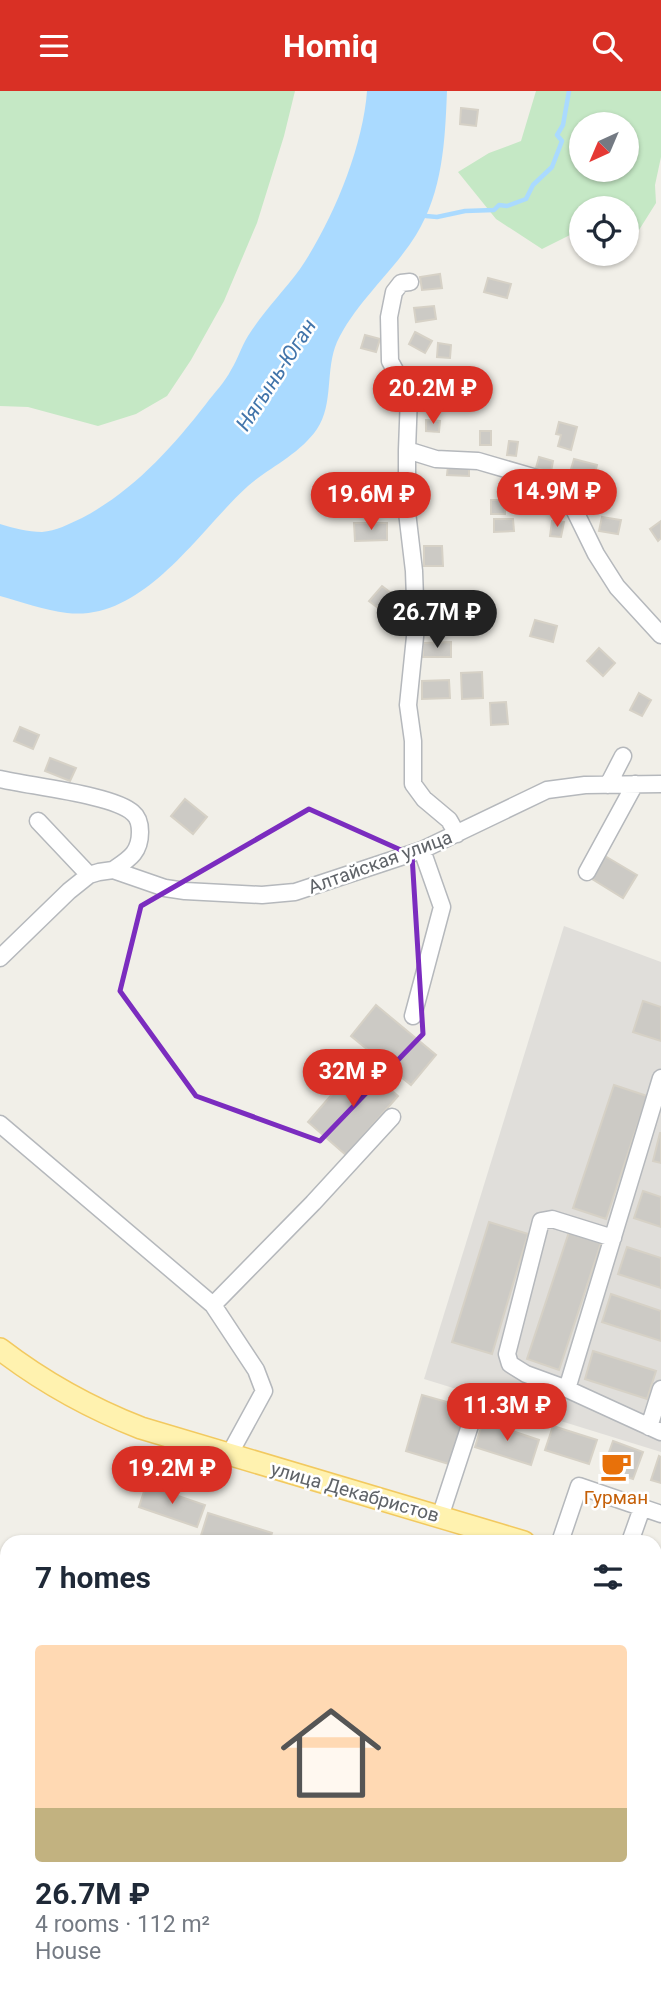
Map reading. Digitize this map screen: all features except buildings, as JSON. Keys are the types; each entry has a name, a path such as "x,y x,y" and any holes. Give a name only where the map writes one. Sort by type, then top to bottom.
{"main road":[{"name":"улица Декабристов","path":"0,1349 50,1384 106,1414 179,1441 496,1535"}],"lane":[{"path":"410,282 401,283 394,292 389,317 390,361 409,396 407,512 414,571 416,627 408,705 413,741 414,784 424,799 449,820 457,834"},
{"path":"407,450 436,459 478,461 540,479 560,491 571,503 596,554 617,587 661,635"},
{"path":"516,504 517,473"},
{"path":"608,785 623,756"},
{"path":"0,779 94,797 127,808 135,814 140,827 140,844 130,859 113,870"},
{"path":"587,872 635,784"},
{"name":"Алтайская улица","path":"0,958 54,904 89,875 113,870 175,890 262,895 295,892 320,886 422,850 547,790 585,785 661,784"},
{"path":"38,821 89,875"},
{"path":"413,1016 442,907 422,850"},
{"path":"567,1389 661,1078"},
{"path":"213,1305 392,1117"},
{"path":"0,1124 213,1305 256,1370 264,1391 229,1455"},
{"path":"612,1238 552,1219 541,1221 507,1354 510,1364 526,1374 567,1389 655,1429 661,1389"},
{"path":"440,1517 476,1407"},
{"path":"562,1535 579,1486 661,1514"},
{"path":"632,1535 642,1508"}],"highlighted area":[{"path":"309,809 412,855 423,1034 320,1141 196,1096 120,991 141,906"}],"shaded area":[{"path":"564,926 661,962 661,1452 424,1379"}],"green space":[{"path":"0,91 295,91 257,223 224,301 167,396 136,414 98,426 28,407 0,406"},
{"path":"536,91 661,91 661,157 655,185 656,203 639,230 639,196 569,196 569,236 542,249 496,219 458,172 489,153 521,141"}],"water":[{"name":"Нягынь-Юган","path":"367,91 447,91 441,165 432,201 416,235 364,300 337,342 331,363 326,409 317,429 293,453 248,486 168,569 121,603 95,612 67,613 0,596 0,524 26,531 47,531 72,523 101,507 134,482 165,453 223,383 248,336 312,250 334,207 359,136"}],"waterway":[{"path":"426,216 494,210 499,205 507,206 526,199 533,185 552,167 562,141 557,135 563,125 569,91"}],"place":[{"name":"Гурман","path":"616,1466"}]}
